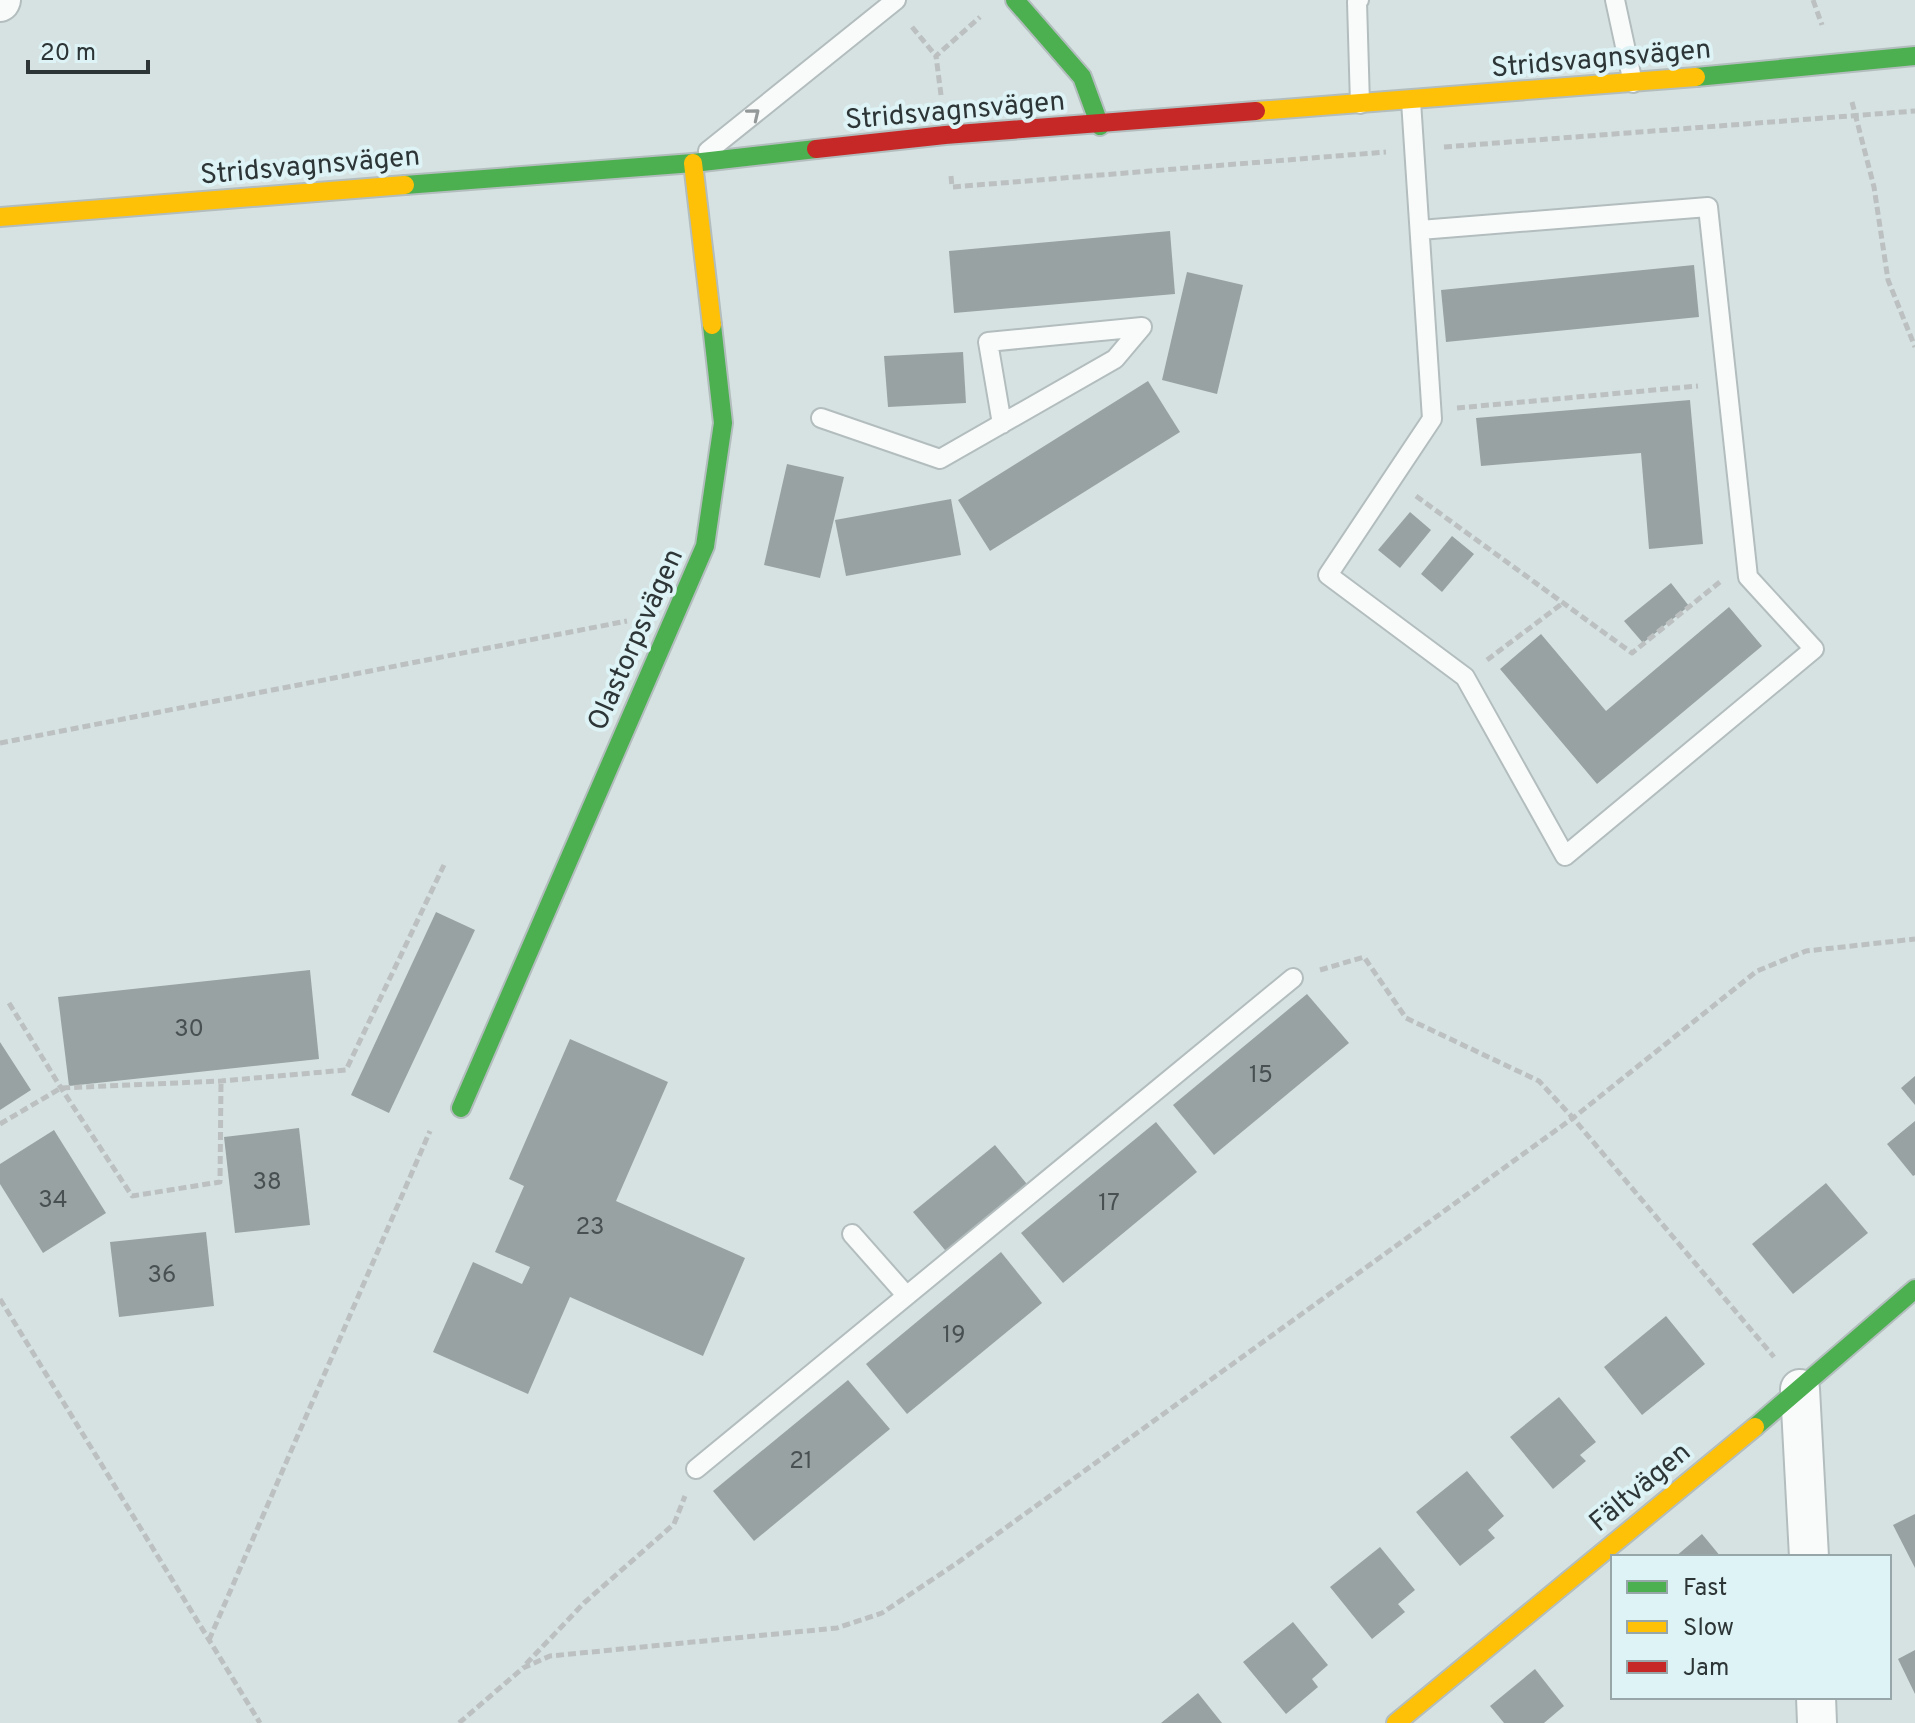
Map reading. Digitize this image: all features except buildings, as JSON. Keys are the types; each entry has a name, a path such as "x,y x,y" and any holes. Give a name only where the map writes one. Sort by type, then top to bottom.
{"street":[{"path":"1015,0 1082,77 1100,126"},
{"name":"Stridsvagnsvägen","path":"0,217 693,163 945,135 1100,126 1633,83 1915,56"},
{"name":"Olastorpsvägen","path":"461,1108 705,546 723,423 693,163"},
{"name":"Fältvägen","path":"1396,1723 1800,1389 1915,1289"},
{"path":"1800,1389 1809,1555"},
{"path":"1816,1699 1817,1723"}],"lane":[{"path":"693,163 896,0"},
{"path":"1359,0 1360,105"},
{"path":"1615,0 1633,83"},
{"path":"1411,101 1432,419 1328,575 1465,677 1565,856 1814,649 1748,577 1708,207 1420,230"},
{"path":"821,418 940,459 1002,424 1115,359 1142,327 988,342 1002,424"},
{"path":"696,1469 1293,978"},
{"path":"852,1234 906,1295"}],"path":[{"path":"1813,0 1857,115 1874,187 1888,280 1915,347"},
{"path":"912,27 936,56"},
{"path":"1432,411 1727,384"},
{"path":"1392,479 1632,653 1746,560"},
{"path":"1465,677 1563,603"},
{"path":"0,743 676,612"},
{"path":"0,1124 61,1088 221,1081 346,1070 444,865"},
{"path":"523,1668 550,1656 837,1628 882,1613 957,1563 1573,1118 1757,971 1806,951 1915,939"},
{"path":"1293,978 1364,957 1406,1018 1539,1081 1800,1389"},
{"path":"9,1003 132,1196 220,1182 221,1081"},
{"path":"209,1640 427,1133 461,1108"},
{"path":"0,1299 260,1723"},
{"path":"459,1723 523,1668 584,1603 674,1524 696,1469"}],"traffic: fast":[{"path":"1015,0 1082,77 1100,126"},
{"path":"1696,77 1915,56"},
{"path":"405,185 693,163 816,149"},
{"path":"461,1108 705,546 723,423 712,325"},
{"path":"1755,1427 1915,1289"}],"traffic: slow":[{"path":"1256,111 1696,77"},
{"path":"693,163 712,325"},
{"path":"0,217 405,185"},
{"path":"1396,1723 1755,1427"}],"traffic: jam":[{"path":"816,149 945,135 1256,111"}]}
